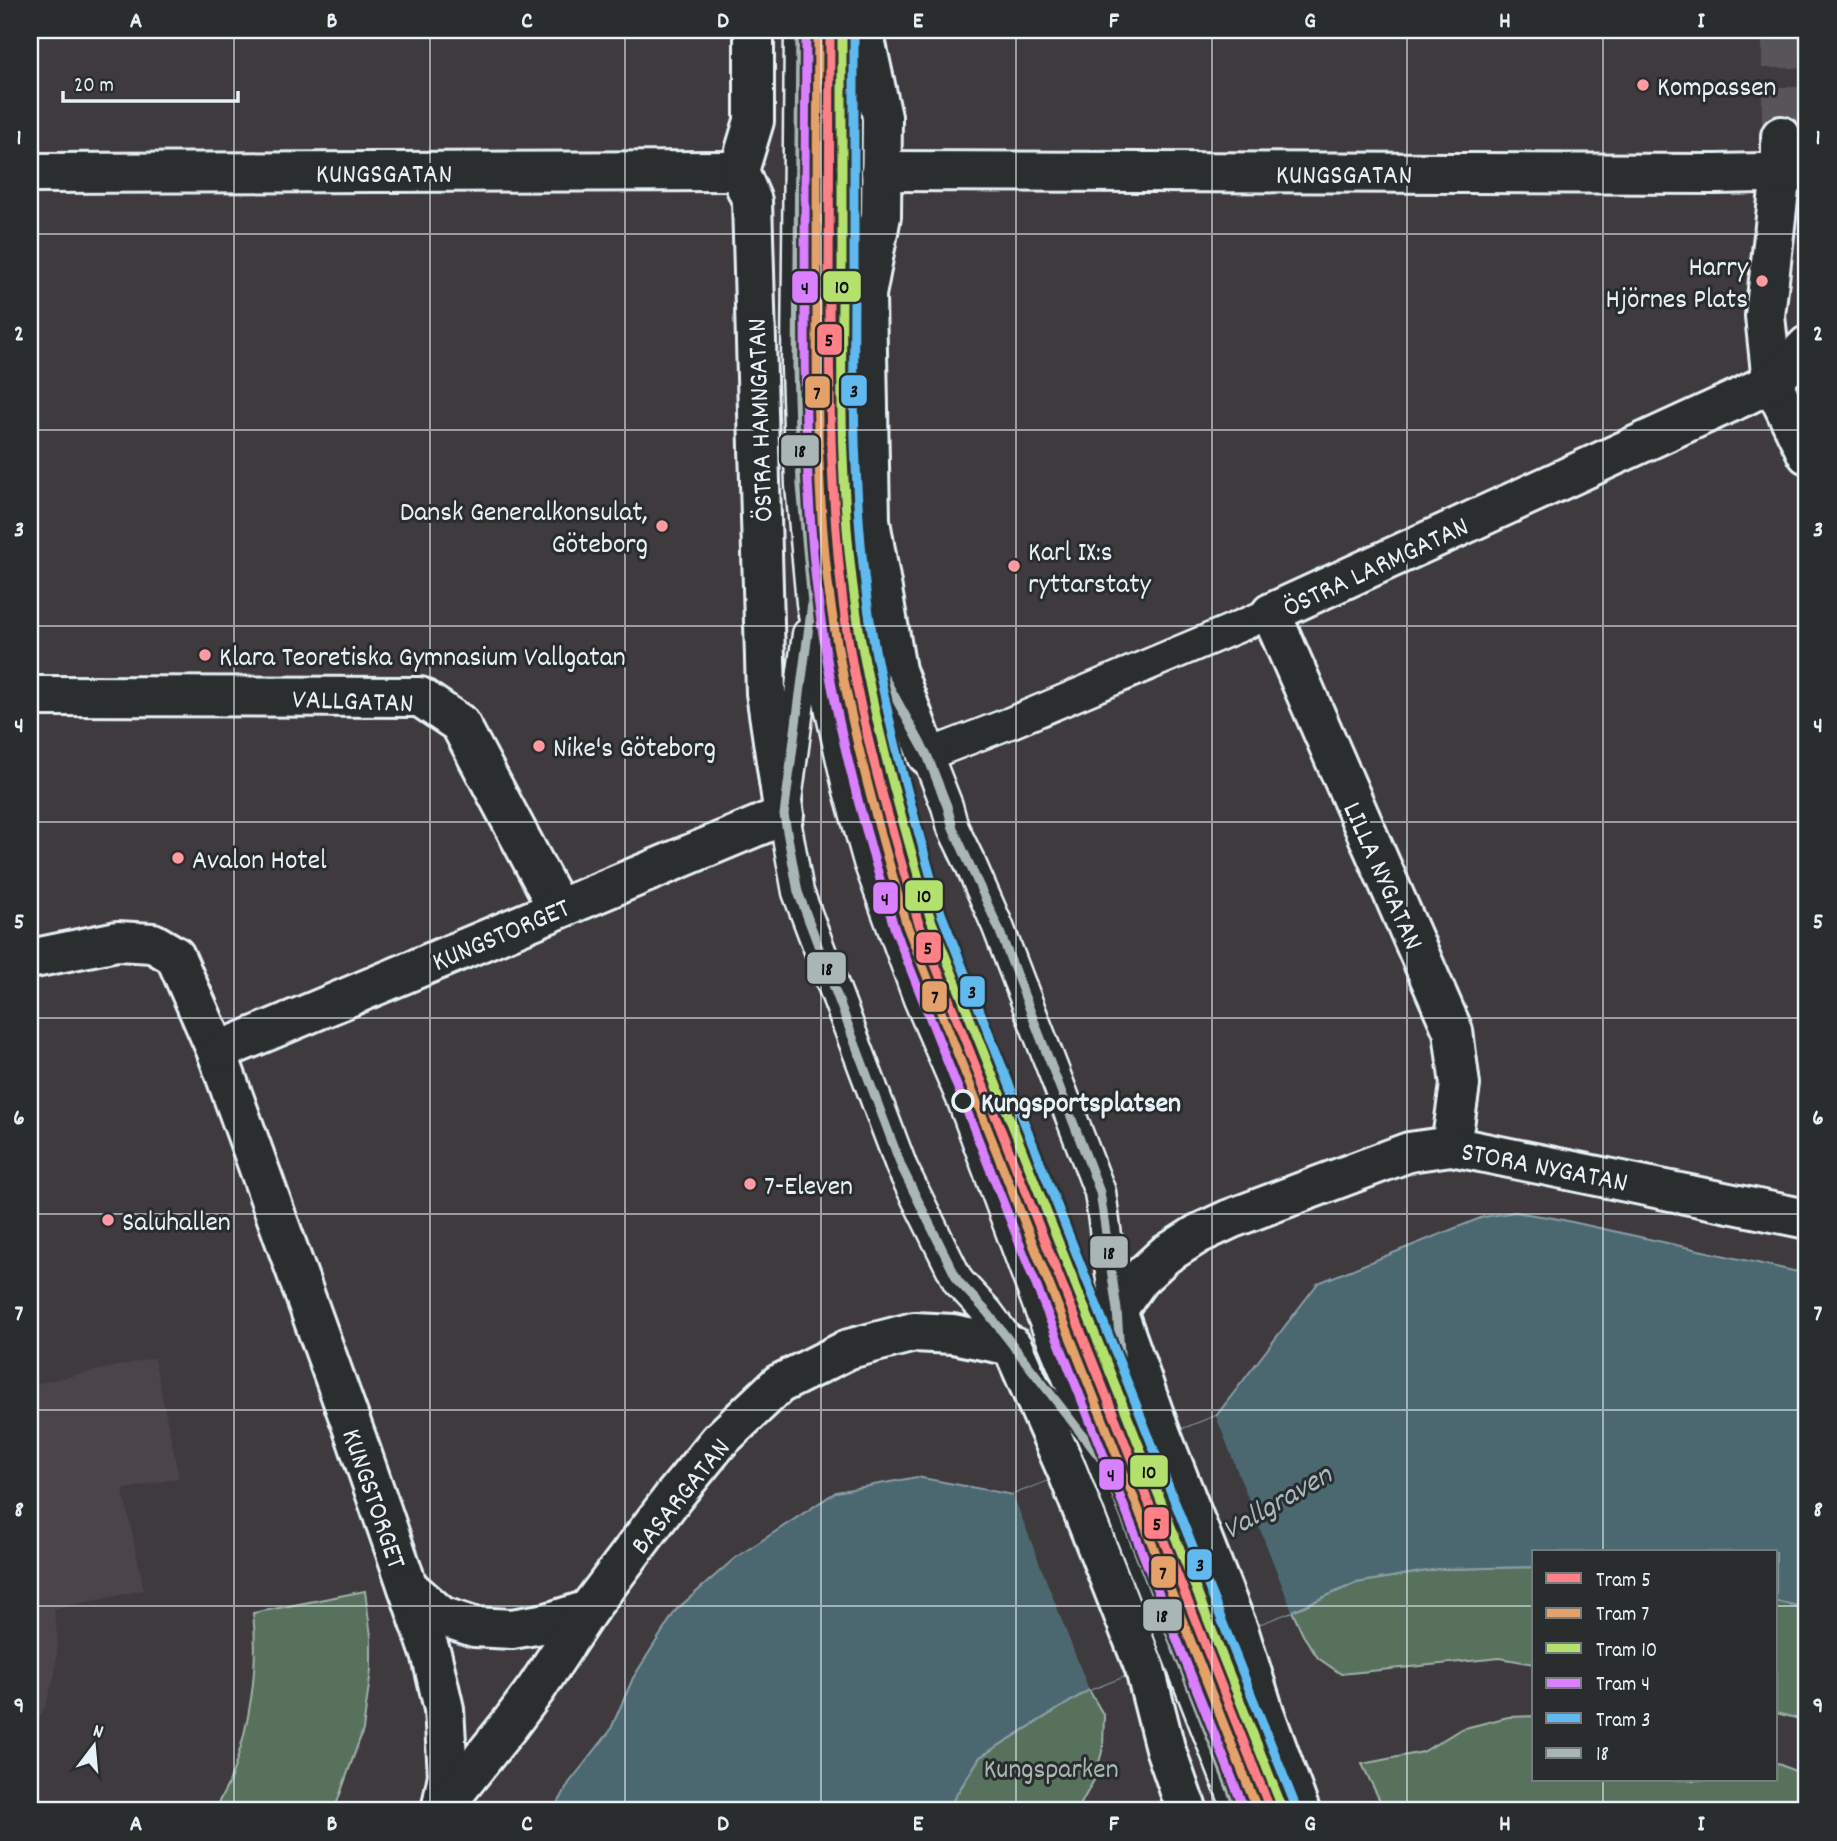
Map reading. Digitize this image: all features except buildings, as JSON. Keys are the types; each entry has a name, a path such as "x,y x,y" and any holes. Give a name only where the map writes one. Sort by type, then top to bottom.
{"street":[{"path":"739,170 754,121 754,30"},
{"path":"863,30 882,117 881,216 866,295 870,521 896,670 927,755"},
{"path":"1790,160 1765,316 1772,382 1807,454"},
{"name":"KUNGSGATAN","path":"881,171 1716,174 1790,160"},
{"name":"KUNGSGATAN","path":"30,173 739,170"},
{"name":"ÖSTRA HAMNGATAN","path":"739,170 752,201 766,693 784,814"},
{"name":"ÖSTRA LARMGATAN","path":"1271,613 1772,382 1807,346"},
{"name":"LILLA NYGATAN","path":"1271,613 1453,1031 1460,1085 1451,1146"},
{"name":"VALLGATAN","path":"30,696 420,697 460,724 558,909"},
{"name":"KUNGSTORGET","path":"217,1052 784,814"},
{"name":"KUNGSTORGET","path":"30,959 117,941 153,943 175,956 217,1052 432,1657 444,1709 448,1775 443,1811"},
{"name":"STORA NYGATAN","path":"1117,1310 1140,1278 1164,1255 1198,1234 1230,1219 1409,1152 1451,1146 1807,1219"},
{"path":"1117,1310 1162,1437 1222,1638 1264,1712 1282,1803"},
{"name":"BASARGATAN","path":"443,1811 536,1689 588,1610 674,1496 719,1441 779,1384 849,1349 914,1332 953,1334 1012,1346"},
{"path":"1012,1346 1099,1461 1161,1662 1165,1748 1188,1811"},
{"name":"KUNGSTORGET","path":"408,1587 441,1616 474,1627 512,1629 547,1623 588,1610"}],"lane":[{"name":"ÖSTRA HAMNGATAN","path":"800,30 797,368 801,485 812,603 828,702 848,788 881,896 919,999 963,1101 1099,1461"},
{"path":"830,30 829,396 833,500 843,603 859,697 877,776 918,921 1099,1461 1222,1638"},
{"path":"812,603 784,814 798,891 902,1168 958,1281 987,1312 1012,1346"},
{"path":"843,603 927,755 953,828 998,928 1100,1192 1117,1310 1099,1461"},
{"name":"ÖSTRA LARMGATAN","path":"927,755 1271,613"},
{"path":"1161,1662 1239,1811"}],"shaded area":[{"path":"154,1358 179,1478 123,1490 144,1590 54,1609 58,1642 55,1674 46,1705 30,1736 30,1385"}],"green space":[{"path":"1532,1567 1532,1664 1500,1658 1341,1674 1318,1658 1292,1611 1356,1583 1438,1569"},
{"path":"365,1591 371,1636 371,1670 363,1730 334,1811 214,1811 238,1758 248,1717 254,1675 253,1613"},
{"path":"1778,1601 1807,1608 1807,1721 1778,1714"},
{"name":"Kungsparken","path":"1089,1690 1104,1716 1103,1748 1094,1780 1077,1811 946,1811 980,1757"},
{"path":"1532,1716 1532,1782 1778,1782 1778,1764 1807,1776 1807,1811 1385,1811 1362,1764 1423,1752 1461,1729 1508,1717"}],"water":[{"name":"Vallgraven","path":"1515,1212 1554,1218 1807,1274 1807,1608 1778,1601 1778,1550 1532,1550 1532,1567 1438,1569 1356,1583 1292,1611 1089,1690 980,1757 946,1811 554,1811 569,1783 610,1731 633,1678 676,1610 735,1558 836,1492 917,1477 1013,1495 1216,1416 1318,1283 1483,1217"}],"pier":[{"path":"1216,1416 1292,1611 1089,1690 1013,1495"}],"tunnel":[{"path":"1781,30 1781,136"}],"tram line":[{"name":"4","path":"806,30 805,368 808,488 814,567 825,647 850,770 895,930 1245,1811"},
{"name":"7","path":"818,30 817,380 820,494 831,606 863,767 907,926 1258,1811"},
{"name":"5","path":"830,30 829,319 833,481 843,602 856,683 874,763 918,921 1271,1811"},
{"name":"10","path":"842,30 844,490 850,565 861,642 887,761 930,917 1282,1807"},
{"name":"3","path":"854,30 854,371 857,486 873,640 899,758 941,913 1294,1802"}],"transit line":[{"name":"18","path":"800,30 797,368 801,485 812,603 784,815 798,892 902,1168 958,1281 987,1312 1102,1460 1239,1811"},
{"name":"18","path":"836,534 843,603 927,755 953,828 998,927 1100,1192 1117,1310 1127,1450 1149,1505"}],"place":[{"name":"Kompassen","path":"1643,85"},
{"name":"Harry Hjörnes Plats","path":"1762,281"},
{"name":"Dansk Generalkonsulat, Göteborg","path":"662,526"},
{"name":"Karl IX:s ryttarstaty","path":"1014,566"},
{"name":"Klara Teoretiska Gymnasium Vallgatan","path":"205,655"},
{"name":"Nike's Göteborg","path":"539,746"},
{"name":"Avalon Hotel","path":"178,858"},
{"name":"Kungsportsplatsen","path":"963,1101"},
{"name":"7-Eleven","path":"750,1184"},
{"name":"Saluhallen","path":"108,1220"}]}
